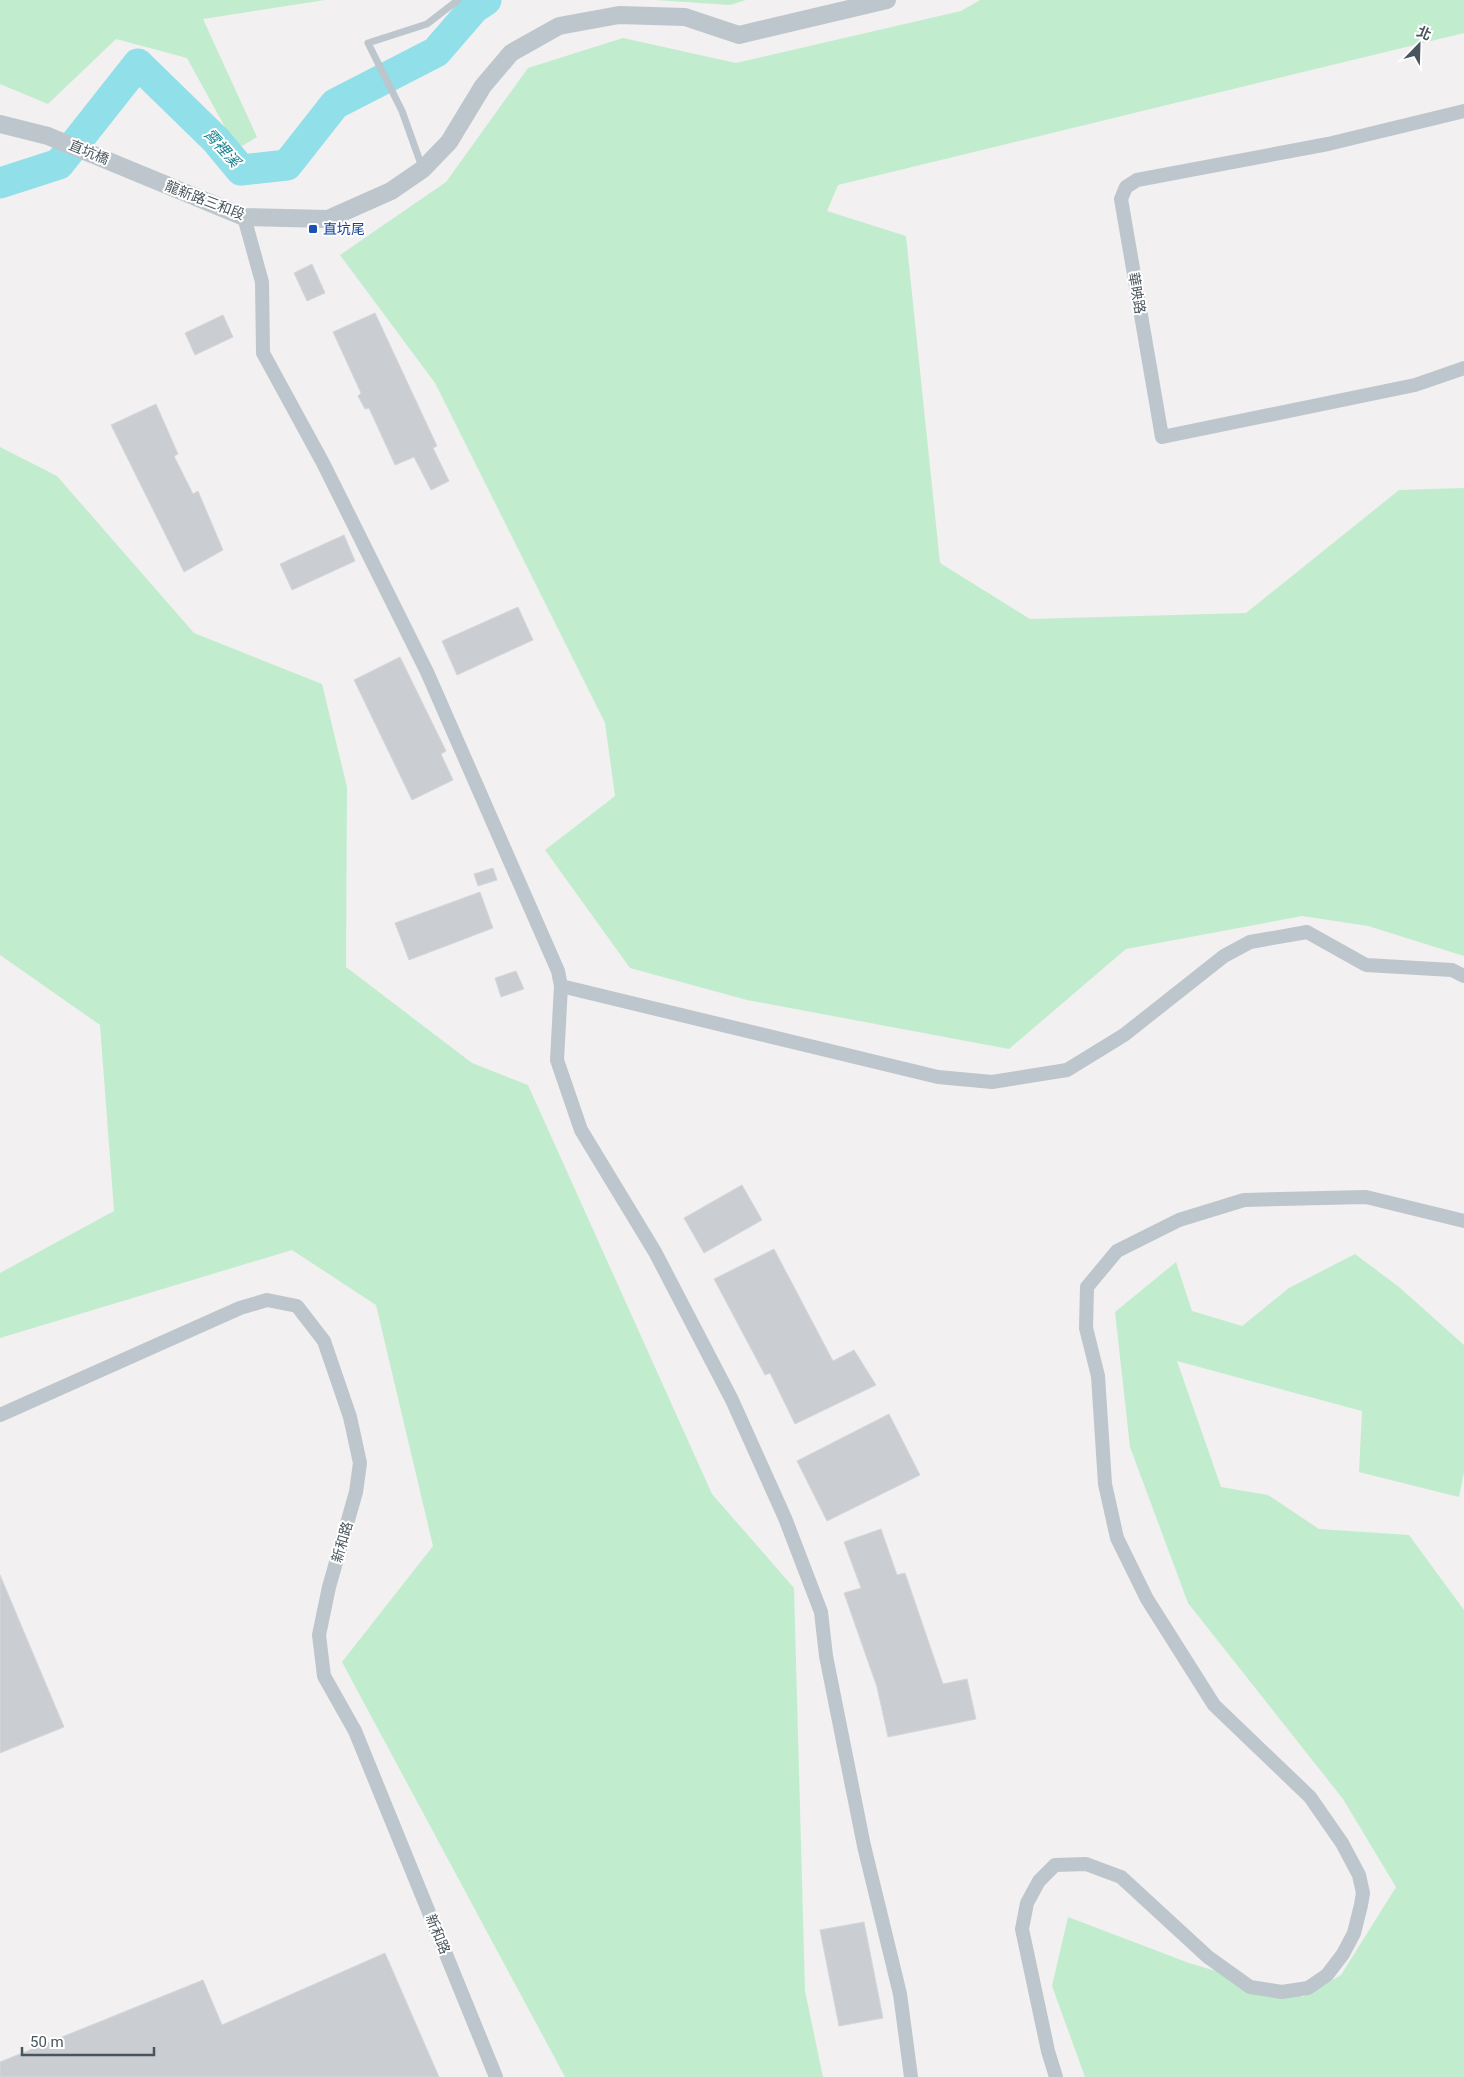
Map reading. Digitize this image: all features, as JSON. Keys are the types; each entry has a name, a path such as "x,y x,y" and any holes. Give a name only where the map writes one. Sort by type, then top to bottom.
{"street":[{"name":"龍新路三和段","path":"130,169 181,193 244,217 328,219 391,191 423,169 449,142 482,86 511,53 559,26 619,15 685,17 739,35 887,0"},
{"name":"華映路","path":"1464,111 1328,144 1137,180 1126,187 1121,199 1162,437 1415,385 1464,368"},
{"name":"直坑橋","path":"0,124 48,136 130,169"},
{"path":"244,217 262,282 264,353 323,464 427,672 558,971 561,986 557,1060 581,1130 655,1252 732,1400 785,1518 821,1612 826,1656 864,1846 900,1994 911,2077"},
{"path":"561,986 938,1078 992,1082 1067,1070 1124,1035 1224,956 1250,942 1306,932 1366,965 1452,970 1464,976"},
{"path":"1056,2077 1048,2051 1022,1929 1027,1903 1039,1881 1055,1865 1086,1864 1121,1877 1208,1957 1250,1987 1282,1992 1308,1988 1327,1975 1343,1954 1354,1933 1363,1893 1359,1875 1342,1843 1310,1797 1214,1705 1148,1599 1117,1538 1105,1484 1098,1376 1086,1328 1087,1287 1117,1251 1178,1220 1244,1200 1366,1196 1464,1221"},
{"name":"新和路","path":"0,1415 240,1308 266,1300 297,1306 324,1341 350,1417 360,1463 356,1492 329,1587 319,1635 324,1676 355,1731 496,2077"}],"lane":[{"path":"423,169 402,112 368,43 427,24 458,0"}],"green space":[{"path":"0,0 325,0 203,19 257,137 237,149 187,58 116,39 48,104 0,84"},
{"path":"655,0 746,0 730,5"},
{"path":"980,0 1464,0 1464,33 838,185 827,211 906,236 940,563 1030,619 1246,613 1399,490 1464,488 1464,956 1368,926 1302,916 1126,949 1009,1049 747,1000 630,968 545,850 615,796 605,723 435,383 340,255 446,182 528,68 623,38 736,63 961,11"},
{"path":"0,447 57,476 194,633 322,684 347,787 346,967 472,1063 528,1085 712,1494 794,1588 805,1991 823,2077 565,2077 342,1662 433,1546 376,1305 292,1250 0,1338 0,1273 114,1211 100,1025 0,955"},
{"path":"1355,1254 1399,1287 1464,1345 1464,1472 1459,1497 1359,1472 1362,1411 1177,1361 1221,1487 1268,1495 1319,1529 1409,1535 1464,1610 1464,2077 1085,2077 1052,1986 1068,1917 1189,1963 1303,1997 1341,1975 1396,1887 1343,1799 1188,1603 1130,1447 1115,1312 1176,1262 1192,1311 1242,1326 1289,1288"}],"building":[{"path":"312,264 325,293 307,301 294,273"},
{"path":"375,313 437,446 433,448 449,481 431,490 414,457 395,465 369,408 365,409 358,396 361,393 333,332"},
{"path":"223,315 233,337 195,355 185,333"},
{"path":"156,404 178,454 174,456 193,494 198,491 223,550 184,572 111,425"},
{"path":"344,535 355,561 292,590 280,564"},
{"path":"518,607 533,640 457,675 442,641"},
{"path":"400,657 446,751 441,754 453,780 412,800 354,680"},
{"path":"493,868 497,880 478,886 474,874"},
{"path":"480,892 493,928 409,960 395,923"},
{"path":"516,971 524,989 501,997 495,978"},
{"path":"742,1185 762,1220 704,1253 684,1218"},
{"path":"774,1249 833,1361 854,1350 876,1385 795,1424 770,1373 765,1375 714,1279"},
{"path":"889,1414 920,1475 827,1521 797,1461"},
{"path":"881,1529 897,1575 905,1573 943,1684 967,1679 976,1719 888,1737 877,1687 844,1593 861,1588 844,1542"},
{"path":"0,1575 64,1727 0,1753"},
{"path":"864,1922 883,2018 839,2026 820,1930"},
{"path":"385,1953 439,2077 0,2077 0,2062 203,1980 222,2025"}],"waterway":[{"name":"霄裡溪","path":"0,183 59,164 138,64 216,140 241,170 287,165 335,104 436,52 474,8 486,0"}],"place":[{"name":"直坑尾","path":"313,229"}]}
